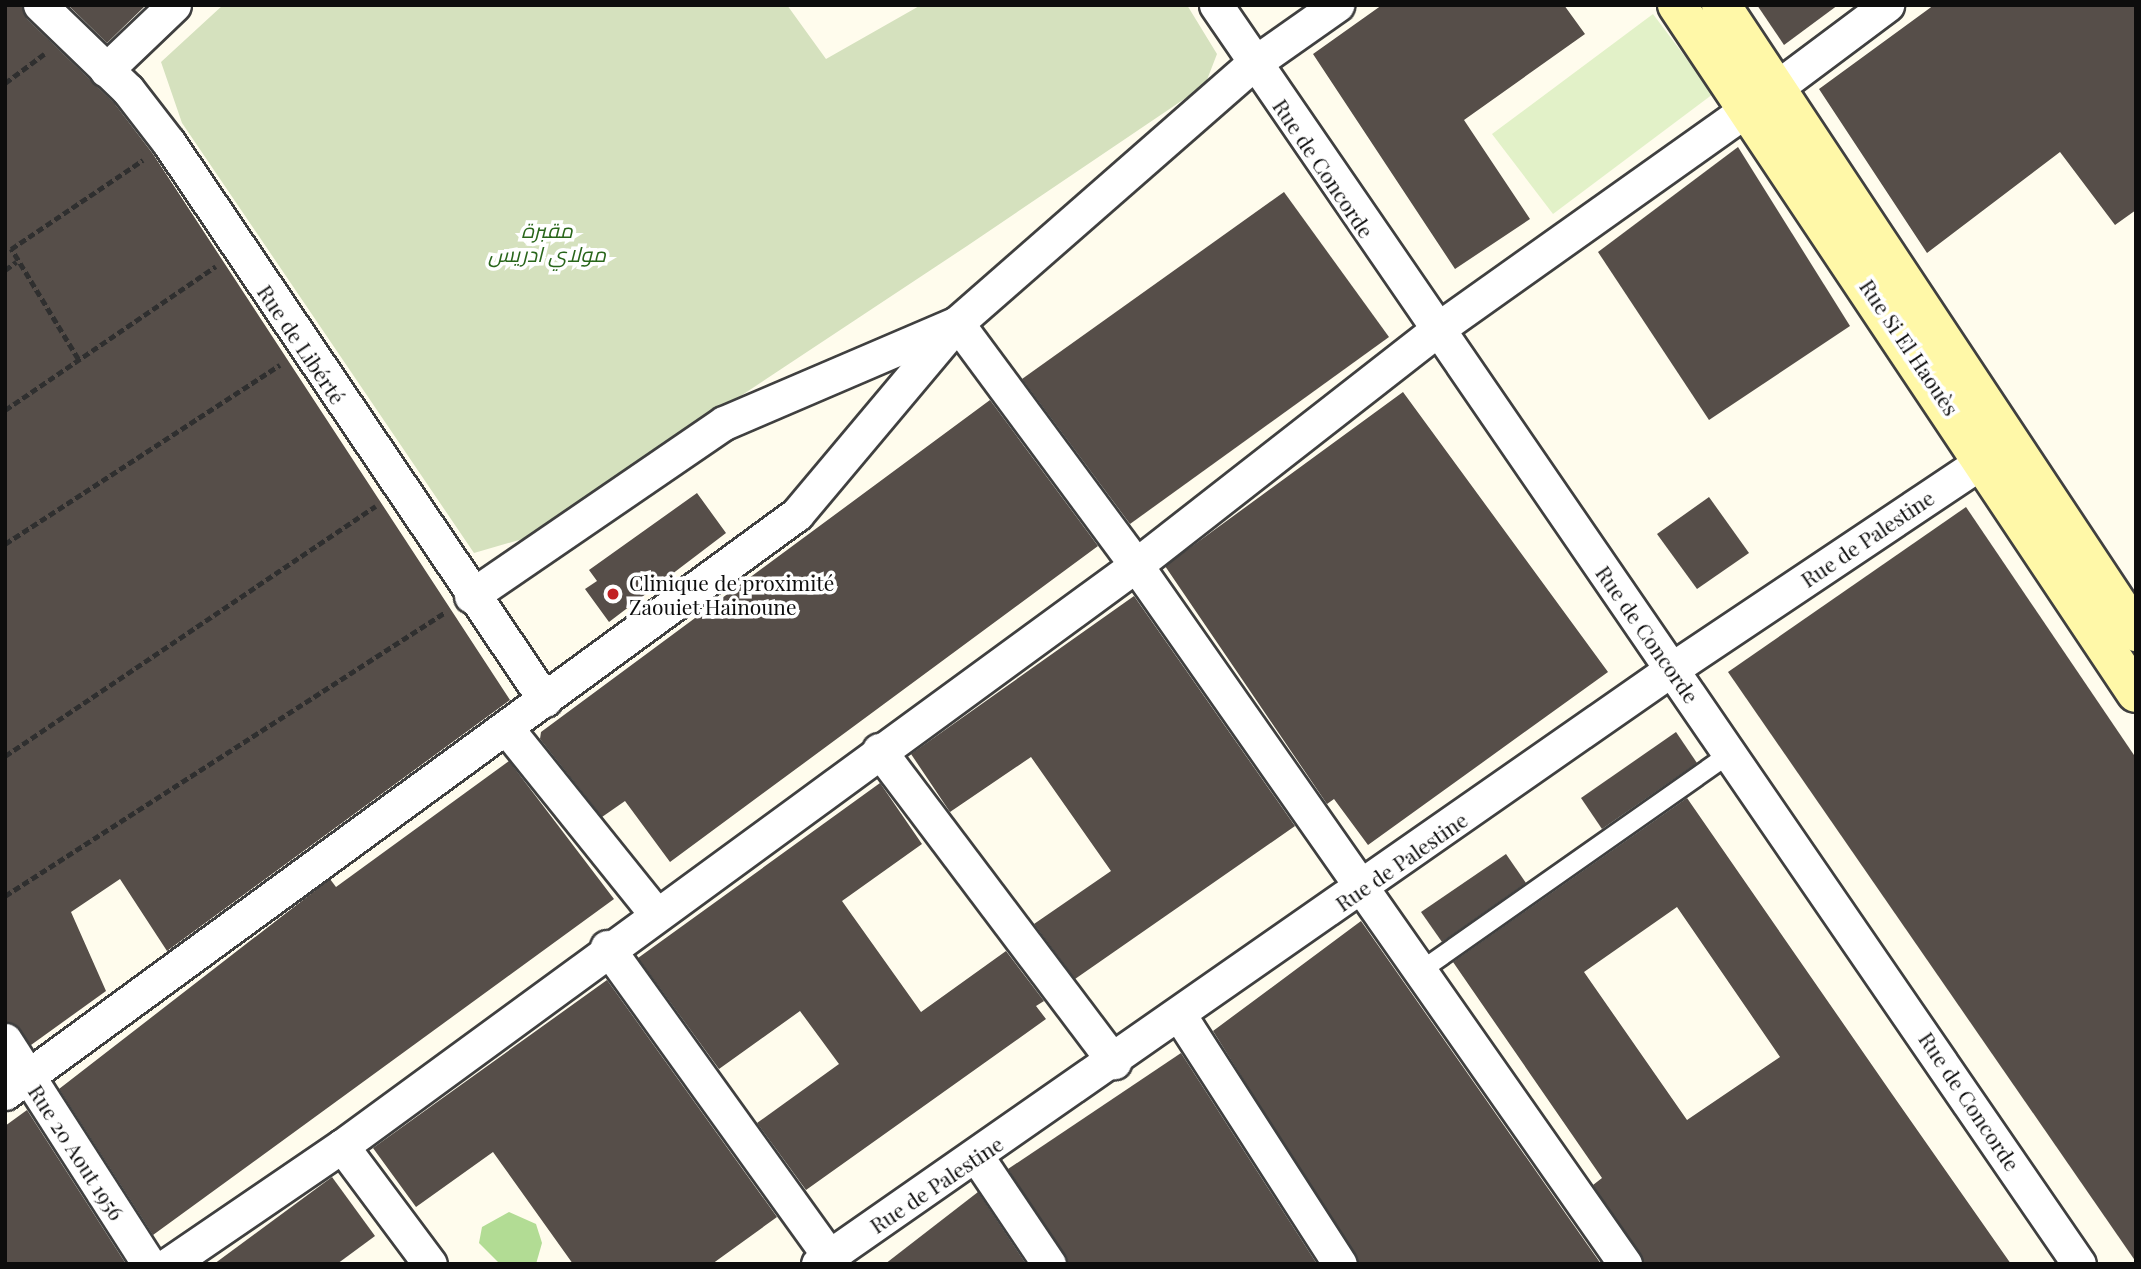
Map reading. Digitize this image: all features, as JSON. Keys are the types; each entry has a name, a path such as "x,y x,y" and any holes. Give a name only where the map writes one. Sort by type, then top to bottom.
{"street":[{"name":"Rue de Libérté","path":"40,5 106,70 169,143 471,596 545,699"},
{"path":"106,70 174,5"},
{"name":"Rue de Concorde","path":"1216,5 1253,64 1435,331 1731,754 2079,1264"},
{"path":"17,1084 508,730 545,699 797,514 957,323 1253,64 1337,5"},
{"name":"Rue Si El Haouès","path":"1677,5 1763,98 1999,451 2136,632"},
{"name":"Rue Si El Haouès","path":"1721,5 1763,98"},
{"path":"169,1264 342,1146 607,947 1136,565 1435,331 1763,98 1887,5"},
{"path":"957,323 1136,565 1625,1264"},
{"path":"471,596 724,423 957,323"},
{"name":"Rue Si El Haouès","path":"1999,451 2136,693"},
{"name":"Rue de Palestine","path":"828,1261 1361,890 1672,669 1999,451"},
{"path":"508,730 655,913"},
{"path":"879,750 1114,1062"},
{"path":"607,947 828,1261"},
{"path":"1180,1016 1340,1264"},
{"name":"Rue 20 Aout 1956","path":"5,1040 17,1084 149,1264"},
{"path":"342,1146 430,1264"},
{"path":"977,1157 1049,1264"}],"lane":[{"path":"1419,972 1731,754"}],"path":[{"path":"5,83 69,34"},
{"path":"78,359 16,262 11,249 169,143"},
{"path":"5,410 240,250"},
{"path":"5,270 16,262"},
{"path":"5,544 305,349"},
{"path":"5,756 400,489"},
{"path":"5,895 471,596"}],"green space":[{"name":"مقبرة مولاي ادريس","path":"223,5 787,5 826,59 921,5 1187,5 1217,54 1205,85 967,246 526,538 474,553 182,123 161,62"},
{"path":"1653,14 1713,94 1553,214 1492,134"},
{"path":"509,1212 536,1224 542,1243 536,1264 500,1264 479,1243 482,1227"}],"building":[{"path":"5,5 21,5 27,19 114,103 153,154 510,700 167,951 120,879 71,912 106,991 31,1045 5,1021"},
{"path":"68,5 146,5 107,43"},
{"path":"1382,5 1564,5 1585,34 1464,120 1530,219 1455,269 1313,54"},
{"path":"1757,5 1838,5 1784,45"},
{"path":"1934,5 2136,5 2136,210 2115,225 2060,152 1927,253 1819,89"},
{"path":"1738,147 1850,326 1709,420 1598,252"},
{"path":"1284,192 1389,337 1130,524 1022,379"},
{"path":"1403,392 1608,672 1368,845 1334,799 1327,804 1165,566"},
{"path":"990,400 1098,546 670,862 625,801 602,817 540,739 541,732"},
{"path":"697,493 726,533 609,622 585,589 597,581 589,570"},
{"path":"1709,497 1749,553 1697,589 1657,534"},
{"path":"1966,507 2136,758 2136,1262 1728,672"},
{"path":"1134,596 1295,826 1075,979 1034,924 1111,871 1031,757 950,812 911,754"},
{"path":"1676,732 1697,763 1602,829 1581,798"},
{"path":"509,761 614,899 153,1235 59,1089 330,879 336,887"},
{"path":"880,783 922,844 842,901 921,1012 1006,951 1044,1001 1036,1006 1046,1019 806,1190 757,1123 839,1064 800,1011 719,1069 638,958"},
{"path":"1687,798 2011,1264 1644,1264 1593,1185 1602,1178 1453,962","holes":["1677,907 1780,1057 1687,1120 1584,972"]},
{"path":"1506,854 1526,883 1442,942 1421,912"},
{"path":"1361,921 1601,1264 1359,1264 1213,1031"},
{"path":"607,980 777,1217 712,1264 573,1264 493,1152 416,1207 373,1148"},
{"path":"1181,1053 1317,1264 1068,1264 1008,1169"},
{"path":"27,1110 126,1264 5,1264 5,1126"},
{"path":"332,1177 375,1236 337,1264 214,1264"},
{"path":"978,1192 1026,1264 885,1264"}],"place":[{"name":"Clinique de proximité Zaouiet Hainoune","path":"613,594"}]}
